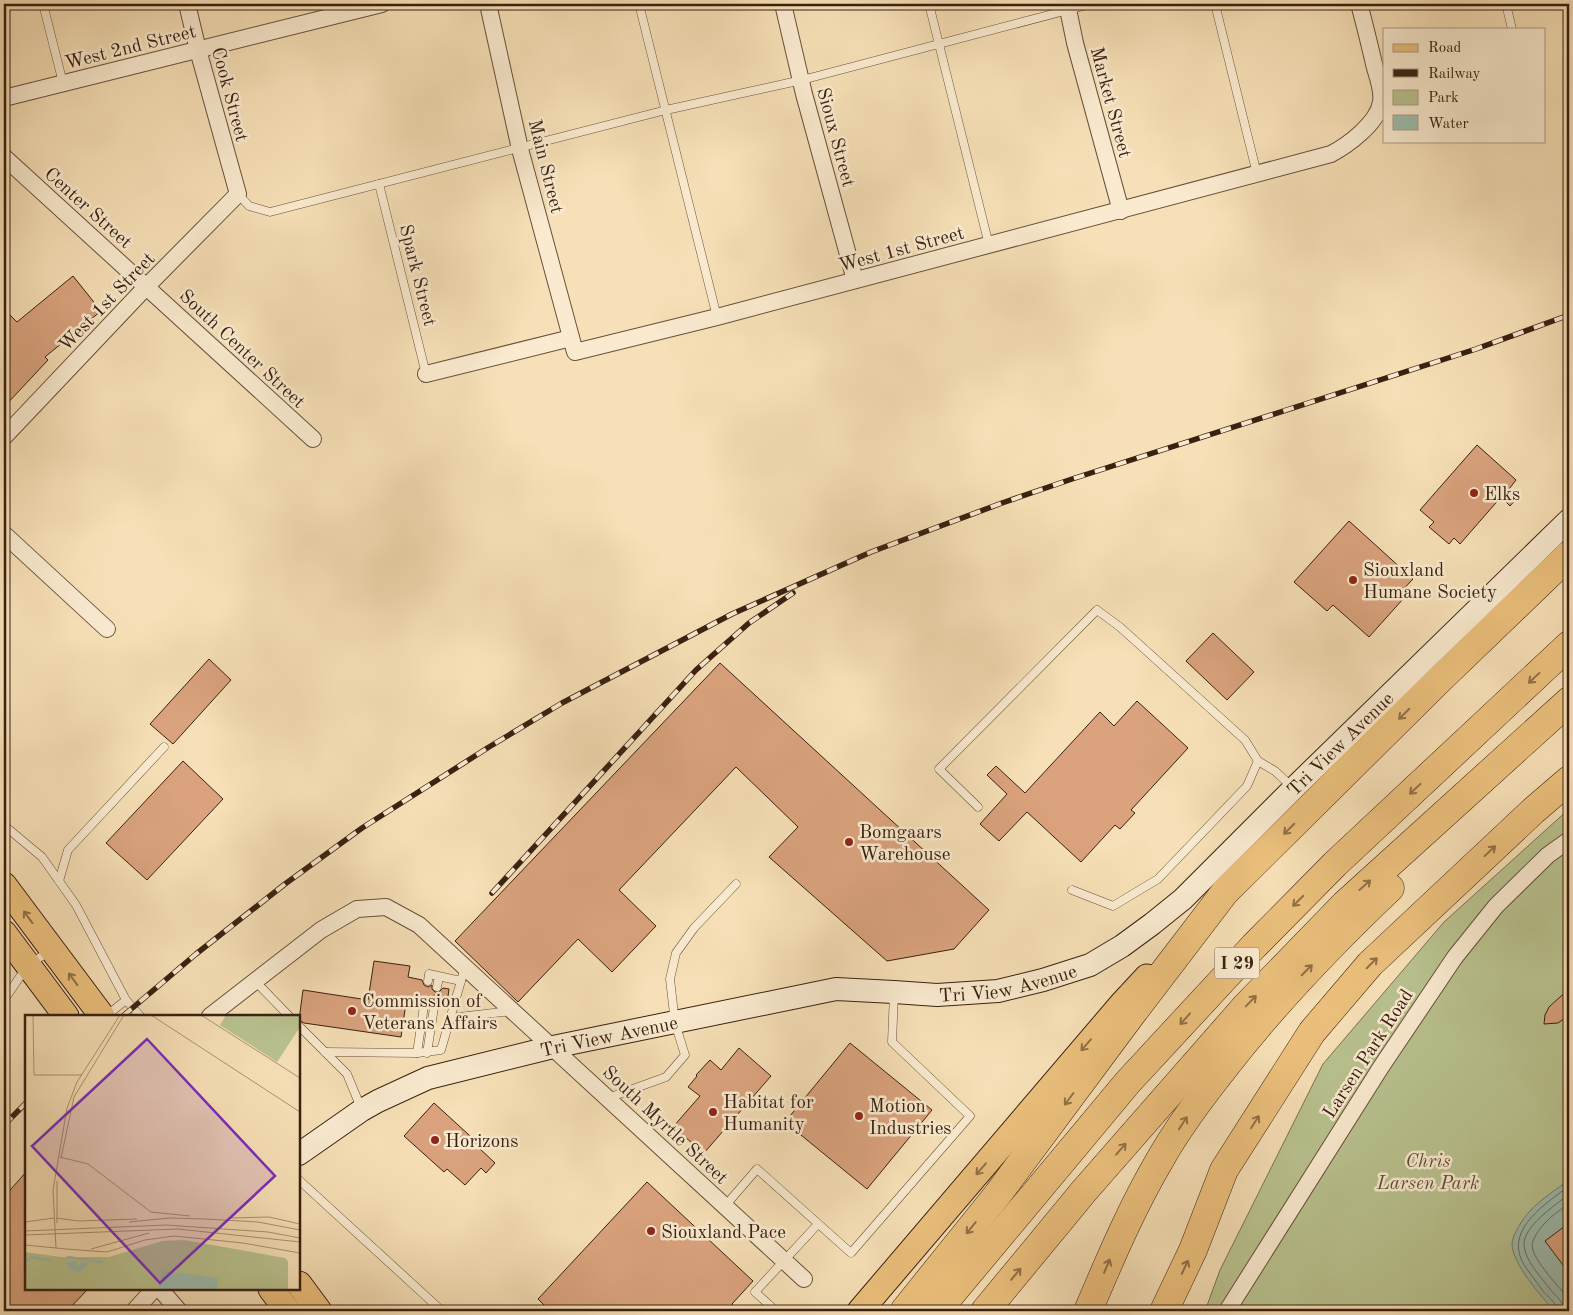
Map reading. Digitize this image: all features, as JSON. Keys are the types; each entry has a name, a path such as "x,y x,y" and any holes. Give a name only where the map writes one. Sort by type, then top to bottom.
{"highway":[{"path":"904,1311 998,1194 1225,892 1569,554"},
{"path":"1439,680 1535,606 1569,575"},
{"name":"I 29","path":"937,1311 1128,1082 1254,946 1335,864 1569,645"},
{"name":"I 29","path":"985,1311 1084,1191 1246,1006 1345,904 1569,701"},
{"path":"1088,1311 1124,1227 1161,1156 1196,1103 1243,1043 1295,982 1364,912 1454,828 1569,706"},
{"path":"1164,1311 1193,1250 1224,1170 1312,1032 1370,964 1533,811 1569,780"}],"main road":[{"path":"4,885 101,1015"},
{"path":"860,1311 1121,1005 1225,892"},
{"path":"4,933 65,1015"},
{"path":"300,1285 319,1311"},
{"path":"272,1290 288,1311"}],"street":[{"name":"Cook Street","path":"187,4 238,194"},
{"name":"West 2nd Street","path":"4,98 198,50 336,13 382,4"},
{"name":"Main Street","path":"488,4 520,149 571,338"},
{"name":"Sioux Street","path":"783,4 855,280"},
{"name":"West 1st Street","path":"571,338 575,352 717,317 1331,154 1346,146 1364,130 1374,118 1381,103 1380,86 1359,4"},
{"name":"Market Street","path":"1067,7 1121,211"},
{"name":"Center Street","path":"4,157 147,286"},
{"name":"West 1st Street","path":"4,437 147,286 238,194"},
{"name":"South Center Street","path":"147,286 312,439"},
{"path":"426,374 571,338"},
{"name":"Tri View Avenue","path":"300,1153 362,1110 428,1078 553,1047 836,990 937,995 998,991 1043,980 1090,965 1130,941 1183,899 1569,520"},
{"path":"4,534 107,629"},
{"name":"Larsen Park Road","path":"1227,1311 1381,1067 1455,957 1496,906 1548,855 1569,840"},
{"name":"South Myrtle Street","path":"211,1015 321,930 357,909 386,907 419,925 463,974 513,1010 804,1279"},
{"path":"134,1311 153,1290"},
{"path":"161,1290 179,1311"}],"lane":[{"path":"43,4 63,83"},
{"path":"639,4 717,317"},
{"path":"929,4 989,245"},
{"path":"238,194 249,206 270,212 666,110 802,80 939,44 1067,7 1091,4"},
{"path":"1215,4 1257,175"},
{"path":"1506,4 1512,28"},
{"name":"Spark Street","path":"379,184 426,374"},
{"path":"978,807 939,769 1097,610 1120,628 1245,740 1258,761 1275,771 1294,788"},
{"path":"59,881 68,850 164,747"},
{"path":"1072,890 1113,906 1158,879 1247,786 1258,761"},
{"path":"4,827 42,857 76,905 126,1000 139,1015"},
{"path":"608,1098 666,1077 685,1055 675,1023 670,978 676,953 694,928 736,884"},
{"path":"4,1000 28,965 51,950"},
{"path":"325,1052 416,1054 441,1050 463,974 440,977 429,974 428,980"},
{"path":"437,987 440,977"},
{"path":"255,981 288,1015"},
{"path":"725,1206 757,1169 851,1253 970,1116 892,1042 894,992"},
{"path":"107,1015 126,1000"},
{"path":"427,1053 435,1001"},
{"path":"416,1054 424,1006"},
{"path":"451,1018 513,1010"},
{"path":"300,1027 346,1074 362,1110"},
{"path":"300,1181 442,1311"},
{"path":"776,1311 755,1292 818,1224"}],"green space":[{"name":"Chris Larsen Park","path":"1569,809 1569,1311 1205,1311 1220,1270 1323,1064 1444,922"}],"water":[{"path":"1569,1180 1569,1311 1555,1311 1522,1270 1513,1252 1512,1244 1516,1231 1534,1207"}],"building":[{"path":"73,276 101,311 45,357 48,360 4,407 4,309 17,322"},
{"name":"Elks","path":"1477,445 1516,480 1509,489 1518,497 1510,506 1501,497 1460,544 1454,538 1449,544 1429,527 1434,522 1420,510"},
{"name":"Siouxland Humane Society","path":"1349,521 1413,579 1398,595 1403,599 1369,637 1333,605 1327,611 1294,582"},
{"path":"1213,633 1254,672 1227,700 1186,661"},
{"path":"209,659 231,680 173,744 150,724"},
{"name":"Bomgaars Warehouse","path":"720,663 989,910 954,949 887,961 769,857 798,827 736,767 619,890 656,926 612,972 578,939 518,1002 455,941"},
{"path":"1137,701 1188,748 1131,810 1135,813 1120,829 1115,825 1081,862 1027,812 999,841 980,824 1007,794 987,775 996,766 1025,793 1100,712 1114,726"},
{"path":"183,761 223,799 147,880 106,843"},
{"name":"Commission of Veterans Affairs","path":"374,961 410,966 408,977 422,980 424,985 428,987 432,985 432,989 435,992 439,992 443,988 449,989 447,1003 441,1002 439,997 435,995 431,997 429,1003 424,1000 419,1005 406,1003 401,1037 304,1023 300,1021 303,990 368,1000"},
{"path":"1569,989 1569,1015 1558,1023 1544,1024 1545,1015 1549,1007"},
{"name":"Motion Industries","path":"850,1043 932,1110 867,1189 785,1122"},
{"name":"Habitat for Humanity","path":"739,1048 771,1076 704,1153 673,1127 700,1096 688,1087 696,1075 710,1060 721,1070"},
{"path":"434,1103 480,1145 478,1147 495,1163 486,1173 481,1168 465,1185 447,1169 444,1172 404,1136"},
{"path":"25,1173 25,1290 87,1290 67,1311 4,1311 4,1197"},
{"name":"Siouxland Pace","path":"647,1182 753,1281 732,1304 739,1311 550,1311 538,1299"},
{"path":"1569,1223 1569,1273 1545,1241"}],"railway":[{"path":"124,1015 196,954 285,884 362,828 562,703 732,614 871,552 1002,503 1476,349 1569,315"},
{"path":"492,893 696,670 749,623 793,593"},
{"path":"4,1125 25,1104"}],"place":[{"name":"Elks","path":"1474,493"},
{"name":"Siouxland Humane Society","path":"1353,580"},
{"name":"Bomgaars Warehouse","path":"849,842"},
{"name":"Commission of Veterans Affairs","path":"352,1011"},
{"name":"Habitat for Humanity","path":"713,1112"},
{"name":"Motion Industries","path":"859,1116"},
{"name":"Horizons","path":"435,1140"},
{"name":"Siouxland Pace","path":"651,1231"}]}
